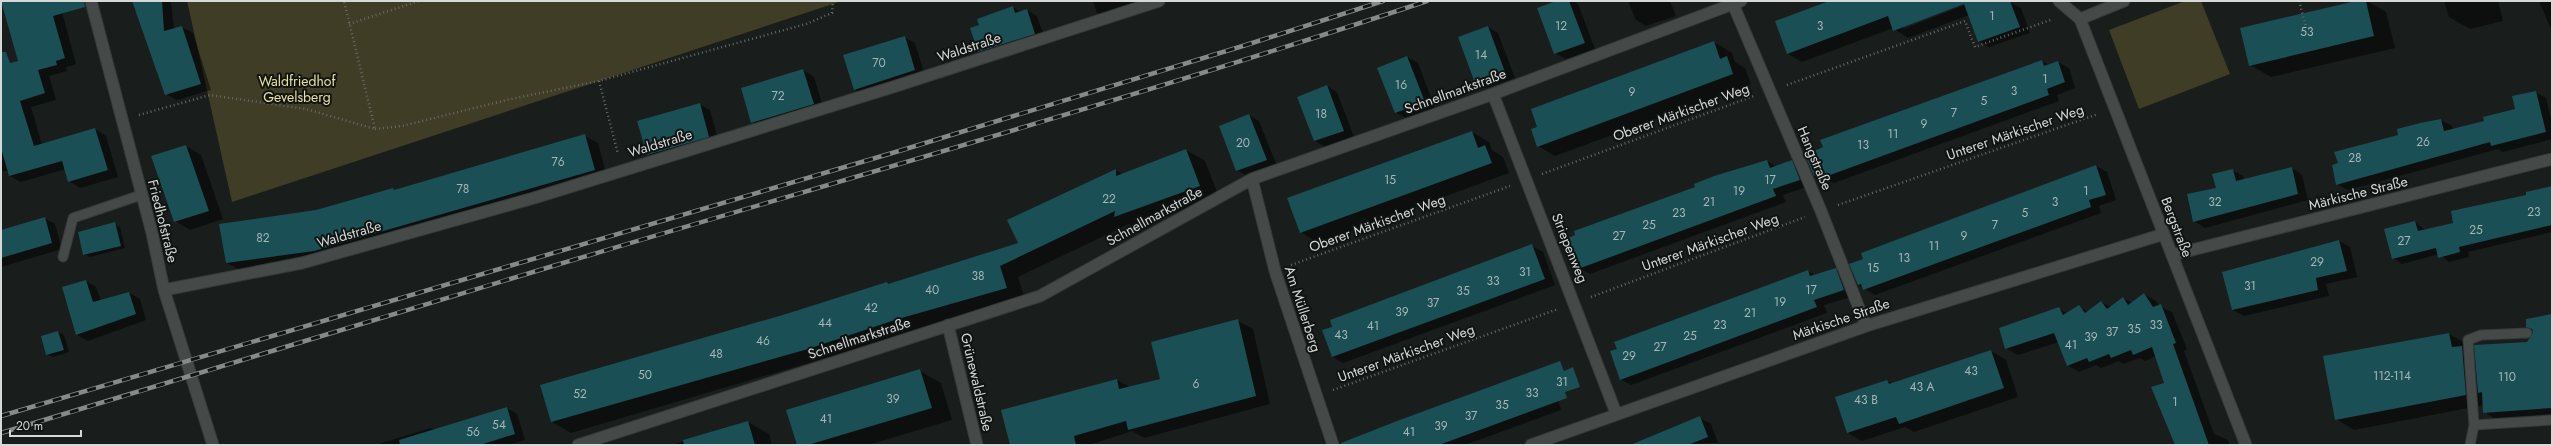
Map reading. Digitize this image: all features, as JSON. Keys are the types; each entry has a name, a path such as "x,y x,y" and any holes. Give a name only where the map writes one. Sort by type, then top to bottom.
{"street":[{"name":"Friedhofstraße","path":"91,1 164,290 213,445"},
{"name":"Waldstraße","path":"164,290 302,263 534,198 893,87 1158,1"},
{"path":"2059,1 2080,19 2124,1"},
{"name":"Hangstraße","path":"1737,2 1770,90 1821,211 1866,326"},
{"name":"Schnellmarkstraße","path":"578,445 1040,296 1252,179 1494,94 1737,2"},
{"name":"Bergstraße","path":"2080,19 2113,109 2164,234 2246,445"},
{"name":"Striepenweg","path":"1494,94 1576,303 1616,413"},
{"name":"Märkische Straße","path":"2172,255 2552,159"},
{"name":"Am Müllerberg","path":"1252,179 1275,271 1333,445"},
{"name":"Märkische Straße","path":"1531,445 1616,413 1866,326 2164,234"},
{"name":"Grünewaldstraße","path":"948,325 977,445"}],"lane":[{"path":"63,257 73,218 141,195"},
{"path":"2470,445 2474,425 2468,340 2481,335 2526,332"},
{"path":"2474,425 2552,420"}],"path":[{"path":"344,1 375,129"},
{"path":"349,24 419,1"},
{"path":"122,120 210,95 306,109 375,129 402,126 511,99 599,81 824,18 832,13 833,1"},
{"path":"2299,1 2306,27"},
{"name":"Oberer Märkischer Weg","path":"1275,271 1770,90 1965,21 1975,48 2050,19 2080,19"},
{"path":"599,81 618,154"},
{"name":"Unterer Märkischer Weg","path":"1316,396 1576,303 1821,211 2113,109"}],"green space":[{"name":"Waldfriedhof Gevelsberg","path":"187,1 842,1 232,202"},
{"path":"2185,1 2201,1 2230,74 2139,109 2109,30"}],"building":[{"path":"1,1 84,1 85,7 53,16 65,58 56,61 57,65 38,70 45,93 20,101 34,146 95,128 108,170 68,182 62,161 9,176 1,148 1,52 6,52 10,63 18,61"},
{"path":"132,1 162,1 164,31 182,26 201,84 165,95"},
{"path":"1556,1 1569,1 1585,43 1554,54 1537,8"},
{"path":"1829,1 2010,1 2020,27 1978,42 1964,4 1893,31 1888,16 1787,54 1775,21"},
{"path":"2356,1 2366,1 2374,36 2249,66 2240,28"},
{"path":"1013,6 1015,13 1027,9 1035,34 978,52 970,28 979,25 977,19"},
{"path":"1488,26 1505,72 1475,83 1458,37"},
{"path":"905,36 915,70 854,90 843,55"},
{"path":"1714,41 1720,59 1727,56 1733,74 1537,147 1531,129 1537,127 1531,109"},
{"path":"1407,56 1425,102 1395,113 1377,68"},
{"path":"2042,60 2044,66 2058,61 2065,82 2047,89 2049,95 1822,178 1821,174 1814,176 1805,155 1823,147 1820,140"},
{"path":"803,69 814,104 751,123 741,88"},
{"path":"1327,85 1344,131 1314,141 1297,97"},
{"path":"2536,91 2546,132 2491,146 2490,142 2336,185 2332,165 2338,163 2334,152 2398,135 2397,129 2420,123 2441,119 2444,131 2484,121 2483,117 2515,109 2512,96"},
{"path":"700,103 709,137 647,155 637,121"},
{"path":"1249,114 1267,160 1236,171 1219,126"},
{"path":"1472,131 1478,148 1485,145 1492,163 1300,233 1287,198"},
{"path":"585,134 595,170 314,251 226,263 219,224 316,210 393,188 394,190"},
{"path":"186,145 209,211 174,222 151,156"},
{"path":"1186,149 1200,186 1114,217 1115,211 1000,266 1007,288 898,319 808,349 551,422 540,385 786,314 887,282 888,284 1018,243 1007,220 1116,169 1116,176"},
{"path":"1767,160 1770,168 1792,160 1800,180 1773,189 1776,196 1578,269 1568,238 1575,235 1574,231 1695,187 1694,184 1714,176"},
{"path":"2096,165 2106,195 2089,200 2091,207 1863,290 1861,284 1858,285 1849,264 1863,259 1861,253"},
{"path":"2292,167 2298,194 2193,222 2187,194 2216,188 2212,174 2233,169 2236,181"},
{"path":"2552,186 2552,225 2459,247 2460,252 2438,258 2436,248 2392,259 2384,229 2415,221 2418,231 2453,223 2451,211 2526,195 2526,192"},
{"path":"45,217 52,243 1,258 1,230"},
{"path":"115,222 121,246 83,255 78,232"},
{"path":"2339,240 2347,271 2316,278 2318,290 2232,310 2222,272"},
{"path":"1532,244 1545,279 1332,357 1322,330 1332,327 1330,320"},
{"path":"1836,268 1844,290 1814,300 1817,307 1620,380 1610,351 1617,349 1614,342 1808,270 1810,276"},
{"path":"86,280 93,302 129,292 136,314 76,335 62,287"},
{"path":"2144,293 2153,307 2161,304 2176,343 2173,344 2209,445 2175,445 2151,387 2164,383 2152,347 2133,355 2131,350 2111,358 2109,354 2089,362 2087,358 2067,366 2054,333 2005,349 1999,328 2059,307 2063,315 2079,305 2085,313 2101,301 2107,309 2123,297 2128,305"},
{"path":"2552,314 2552,408 2483,413 2482,392 2478,393 2474,345 2527,342 2533,333 2532,329 2526,327 2526,319"},
{"path":"1238,319 1256,396 1128,430 1126,421 1074,436 1076,445 1010,445 1001,410 1117,379 1119,389 1160,379 1151,342"},
{"path":"58,331 64,350 46,355 41,336"},
{"path":"2449,333 2452,347 2462,346 2466,395 2335,420 2323,356"},
{"path":"1991,350 2004,388 1899,424 1896,417 1847,433 1835,397 1887,380 1889,384"},
{"path":"1560,361 1564,371 1573,367 1580,387 1565,392 1567,398 1439,445 1341,445 1341,443 1397,421"},
{"path":"920,369 932,408 808,445 797,445 786,410"},
{"path":"507,407 515,434 480,445 400,445 399,440"},
{"path":"1700,416 1708,437 1688,445 1630,445"},
{"path":"748,421 755,445 684,445 683,440"}],"railway":[{"path":"1,416 899,151 1246,45 1383,1"},
{"path":"1,433 553,266 1210,71 1427,1"}]}
